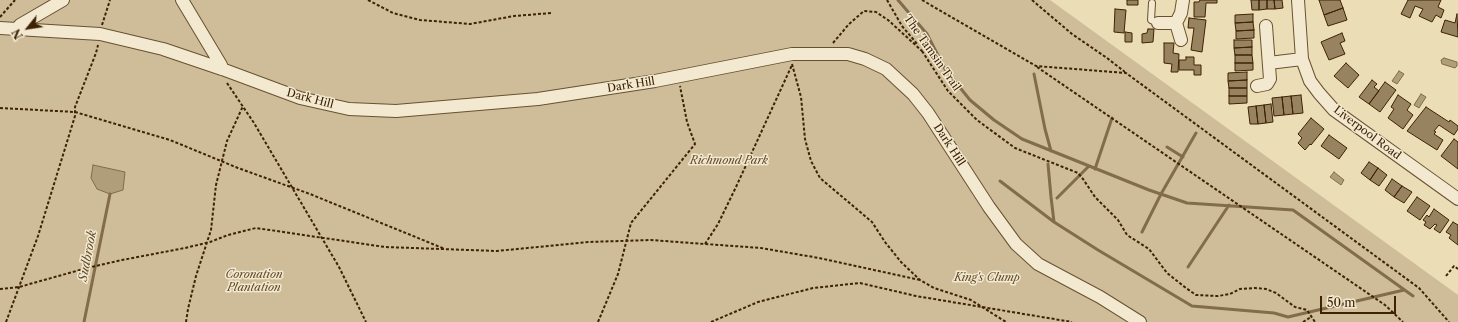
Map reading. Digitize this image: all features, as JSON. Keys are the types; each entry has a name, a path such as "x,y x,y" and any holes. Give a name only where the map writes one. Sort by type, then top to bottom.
{"street":[{"path":"17,29 20,25 63,0"},
{"path":"182,0 220,68"},
{"path":"1181,40 1176,24 1181,13 1183,0"},
{"name":"Liverpool Road","path":"1298,0 1302,59 1310,81 1334,110 1458,199"},
{"path":"1158,23 1176,24"},
{"path":"1257,86 1269,83 1266,26"},
{"name":"Dark Hill","path":"0,28 100,34 163,49 220,68 300,98 350,109 396,111 538,99 654,81 792,54 848,54 865,59 886,69 913,94 928,114 985,201 1016,244 1038,264 1100,297 1140,322"},
{"path":"1269,63 1302,59"}],"lane":[{"path":"1152,3 1151,20 1158,23"}],"path":[{"path":"0,17 15,0"},
{"path":"6,322 38,236 75,116 75,107 96,53 104,17 110,0"},
{"path":"368,0 393,13 420,20 470,24 514,16 552,13"},
{"name":"The Tamsin Trail","path":"887,0 902,26 922,51 948,91 976,120 1015,148 1078,173 1083,178 1095,198 1118,220 1126,236 1149,249 1168,273 1196,294 1218,296 1230,294 1240,289 1266,289 1276,293 1295,307 1307,310 1314,322"},
{"path":"922,0 1036,66 1385,305 1403,322"},
{"path":"1032,0 1072,34 1107,58 1419,288 1449,322"},
{"path":"823,54 849,24 864,11 876,12 888,20 922,51"},
{"path":"705,244 718,224 736,188 792,64"},
{"path":"792,64 801,97 805,139 811,161 820,178 872,222 885,242 901,262 920,280 934,288 971,300 1006,322"},
{"path":"785,66 798,64"},
{"path":"1036,66 1126,73"},
{"path":"220,68 339,267 366,322"},
{"path":"598,322 618,274 631,223 695,144 686,122 681,98 680,82"},
{"path":"186,322 196,276 211,230 216,185 227,141 243,106"},
{"path":"0,108 75,112 170,140 222,162 292,187 446,249"},
{"path":"0,289 19,287 87,268 206,243 228,235 256,228 385,247 497,251 588,242 627,240 651,240 705,244 768,250 819,258 920,280"},
{"path":"1446,276 1454,266 1458,269"},
{"path":"711,322 758,302 813,288 860,283 916,296 1072,322"},
{"path":"1303,322 1311,316"}],"green space":[{"name":"Richmond Park","path":"0,0 1050,0 1458,295 1458,322 0,322"}],"shaded area":[{"path":"1444,58 1457,62 1457,66 1455,68 1442,64 1441,60"},
{"path":"1399,71 1404,74 1397,84 1392,81"},
{"path":"1421,94 1426,97 1419,108 1414,105"},
{"path":"93,165 125,172 123,190 110,194 97,189 91,178"},
{"path":"1334,172 1344,180 1341,185 1330,177"}],"building":[{"path":"1127,0 1138,0 1138,5 1127,5"},
{"path":"1200,0 1217,0 1217,3 1206,3 1205,17 1194,17 1194,2 1199,2"},
{"path":"1251,0 1259,0 1259,10 1252,10"},
{"path":"1259,0 1267,0 1267,9 1259,10"},
{"path":"1267,0 1274,0 1275,9 1267,9"},
{"path":"1274,0 1282,0 1283,8 1275,9"},
{"path":"1319,0 1340,0 1343,8 1324,15"},
{"path":"1408,0 1441,0 1438,7 1444,10 1441,18 1436,15 1432,22 1419,16 1423,9 1415,6 1410,18 1401,14"},
{"path":"1343,8 1347,20 1328,26 1324,15"},
{"path":"1115,9 1126,10 1124,33 1114,32"},
{"path":"1253,14 1253,22 1235,23 1235,15"},
{"path":"1457,14 1458,37 1441,32 1445,20 1455,23"},
{"path":"1189,18 1206,20 1202,52 1191,50 1194,28 1188,28"},
{"path":"1253,22 1254,30 1236,31 1235,23"},
{"path":"1148,29 1154,29 1153,42 1142,43 1142,34 1147,33"},
{"path":"1254,30 1254,38 1236,39 1236,31"},
{"path":"1125,32 1132,33 1132,42 1125,42"},
{"path":"1342,33 1345,41 1340,43 1345,54 1329,60 1321,42"},
{"path":"1234,40 1252,40 1252,47 1234,48"},
{"path":"1164,43 1174,43 1173,53 1179,54 1178,72 1171,72 1172,64 1164,63"},
{"path":"1252,47 1252,55 1235,55 1234,48"},
{"path":"1235,55 1252,55 1253,63 1235,63"},
{"path":"1186,57 1194,57 1194,65 1201,65 1201,75 1194,75 1194,70 1179,70 1179,60 1186,60"},
{"path":"1235,63 1253,63 1253,70 1235,71"},
{"path":"1346,63 1359,75 1348,88 1334,76"},
{"path":"1247,72 1247,80 1228,81 1228,73"},
{"path":"1247,80 1247,88 1229,88 1228,81"},
{"path":"1372,80 1377,84 1374,87 1379,91 1369,104 1359,97"},
{"path":"1385,82 1396,90 1380,112 1369,104"},
{"path":"1229,88 1247,88 1247,96 1229,96"},
{"path":"1301,95 1303,113 1293,114 1291,96"},
{"path":"1398,95 1411,104 1407,110 1413,115 1403,129 1388,118 1394,109 1391,107"},
{"path":"1229,96 1247,96 1247,103 1229,104"},
{"path":"1291,96 1293,114 1284,115 1282,97"},
{"path":"1282,97 1284,115 1274,116 1272,98"},
{"path":"1271,104 1273,122 1266,123 1264,105"},
{"path":"1264,105 1266,123 1258,124 1256,106"},
{"path":"1256,106 1258,124 1250,124 1248,107"},
{"path":"1426,107 1458,126 1458,129 1454,135 1439,125 1434,131 1436,132 1434,134 1443,140 1437,150 1407,131"},
{"path":"1311,118 1324,129 1305,150 1298,143 1302,138 1298,134"},
{"path":"1329,135 1347,148 1339,159 1321,146"},
{"path":"1454,139 1458,142 1458,169 1441,156"},
{"path":"1369,162 1378,168 1370,180 1361,173"},
{"path":"1378,168 1387,175 1379,186 1370,180"},
{"path":"1392,179 1402,186 1394,197 1385,190"},
{"path":"1402,186 1412,192 1404,203 1394,197"},
{"path":"1417,197 1430,206 1420,220 1407,211"},
{"path":"1434,209 1449,220 1440,233 1434,229 1437,225 1435,224 1430,229 1424,225 1426,222 1423,220 1427,215 1429,217"},
{"path":"1453,222 1458,225 1458,245 1449,238 1451,235 1446,232"}],"waterway":[{"path":"898,0 927,34 945,69 970,100 994,120 1022,139 1149,190 1187,203 1293,210 1413,296"},
{"path":"1034,74 1051,151"},
{"path":"1095,169 1112,118"},
{"path":"1142,232 1161,194 1196,133"},
{"path":"1167,147 1183,157"},
{"path":"1048,164 1054,222"},
{"path":"1057,198 1089,166"},
{"path":"1000,181 1054,222 1192,306 1274,313 1288,317 1404,290"},
{"name":"Sudbrook","path":"84,322 110,194"},
{"path":"1188,267 1229,205"}],"park label":[{"name":"King's Clump","path":"987,278"},
{"name":"Coronation Plantation","path":"254,281"}]}
